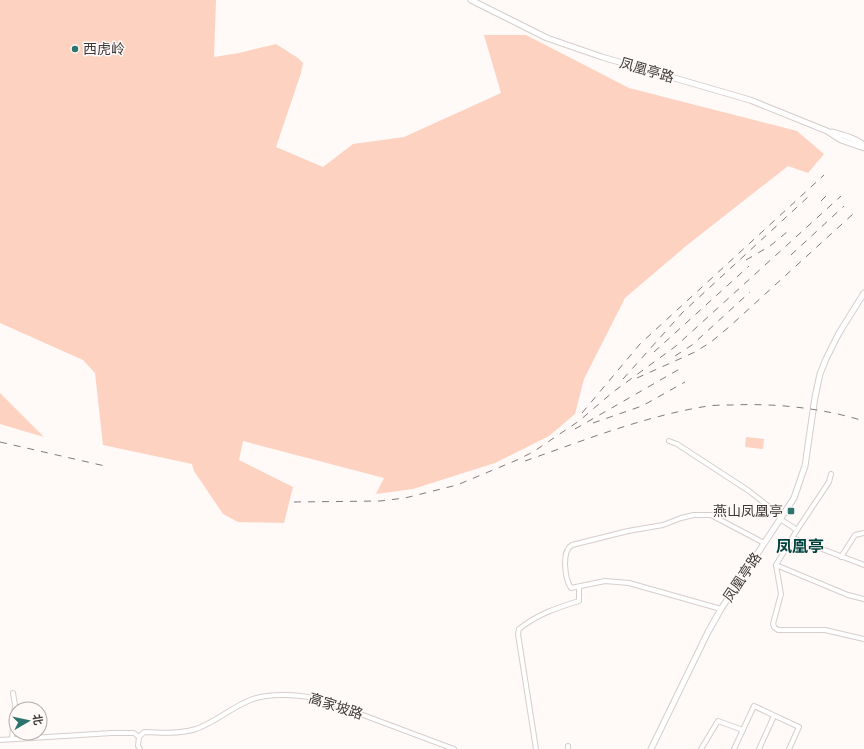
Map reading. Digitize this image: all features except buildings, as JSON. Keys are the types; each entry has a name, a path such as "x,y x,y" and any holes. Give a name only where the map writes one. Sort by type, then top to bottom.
{"street":[{"name":"凤凰亭路","path":"471,0 526,28 554,40 602,57 750,100 827,131 843,135 864,145"},
{"name":"凤凰亭路","path":"827,131 841,140 864,148"},
{"name":"凤凰亭路","path":"651,749 708,632 721,609 794,498 805,466 815,397 820,374 826,358 839,333 864,293"},
{"path":"669,441 677,444 749,491 798,530"},
{"path":"831,474 829,482 776,565 781,594 774,628 778,630 825,630 864,639"},
{"path":"721,609 629,583 605,581 571,588 566,581 565,563 569,546 623,532 663,525 681,518 694,516 712,516 764,544"},
{"path":"841,557 855,535 864,533"},
{"path":"792,538 864,565"},
{"path":"776,565 848,595 864,599"},
{"path":"536,749 518,629 544,612 579,601 579,587"},
{"path":"13,693 14,701"},
{"name":"高家坡路","path":"139,737 144,732 164,733 196,729 253,699 264,696 302,695 323,700 454,749"},
{"path":"734,749 754,706 799,727 789,749"},
{"path":"759,749 774,716"},
{"path":"702,749 718,721 743,730"},
{"path":"48,737 134,733 139,737 138,746 140,749"}],"shaded area":[{"path":"0,0 216,0 214,57 239,53 276,44 298,58 303,63 276,147 323,167 353,144 404,137 501,93 484,35 526,35 629,88 797,131 824,154 808,173 788,166 686,246 625,298 584,379 575,414 549,436 495,463 413,489 376,494 384,478 243,441 239,460 293,487 284,523 238,522 223,514 194,471 192,464 103,445 95,373 83,360 0,323"},
{"path":"0,393 44,437 0,424"},
{"path":"746,437 764,439 763,449 745,447"}],"railway":[{"path":"582,413 640,344 824,175"},
{"path":"821,201 831,191"},
{"path":"294,502 380,501 405,498 457,485 533,452 579,421 613,392 676,346 841,196"},
{"path":"623,379 683,312 808,197"},
{"path":"791,255 844,206"},
{"path":"637,378 695,352 711,342 853,214"},
{"path":"746,260 770,246 787,232"},
{"path":"654,352 749,266"},
{"path":"675,356 692,345 750,292"},
{"path":"575,429 683,367"},
{"path":"593,423 642,406 685,382"},
{"path":"525,461 638,422 685,410 708,406 765,405 798,407 848,416 864,421"},
{"path":"0,442 105,466"}],"place":[{"name":"西虎岭","path":"75,49"},
{"name":"燕山凤凰亭","path":"791,511"}],"district":[{"name":"凤凰亭","path":"800,546"}]}
